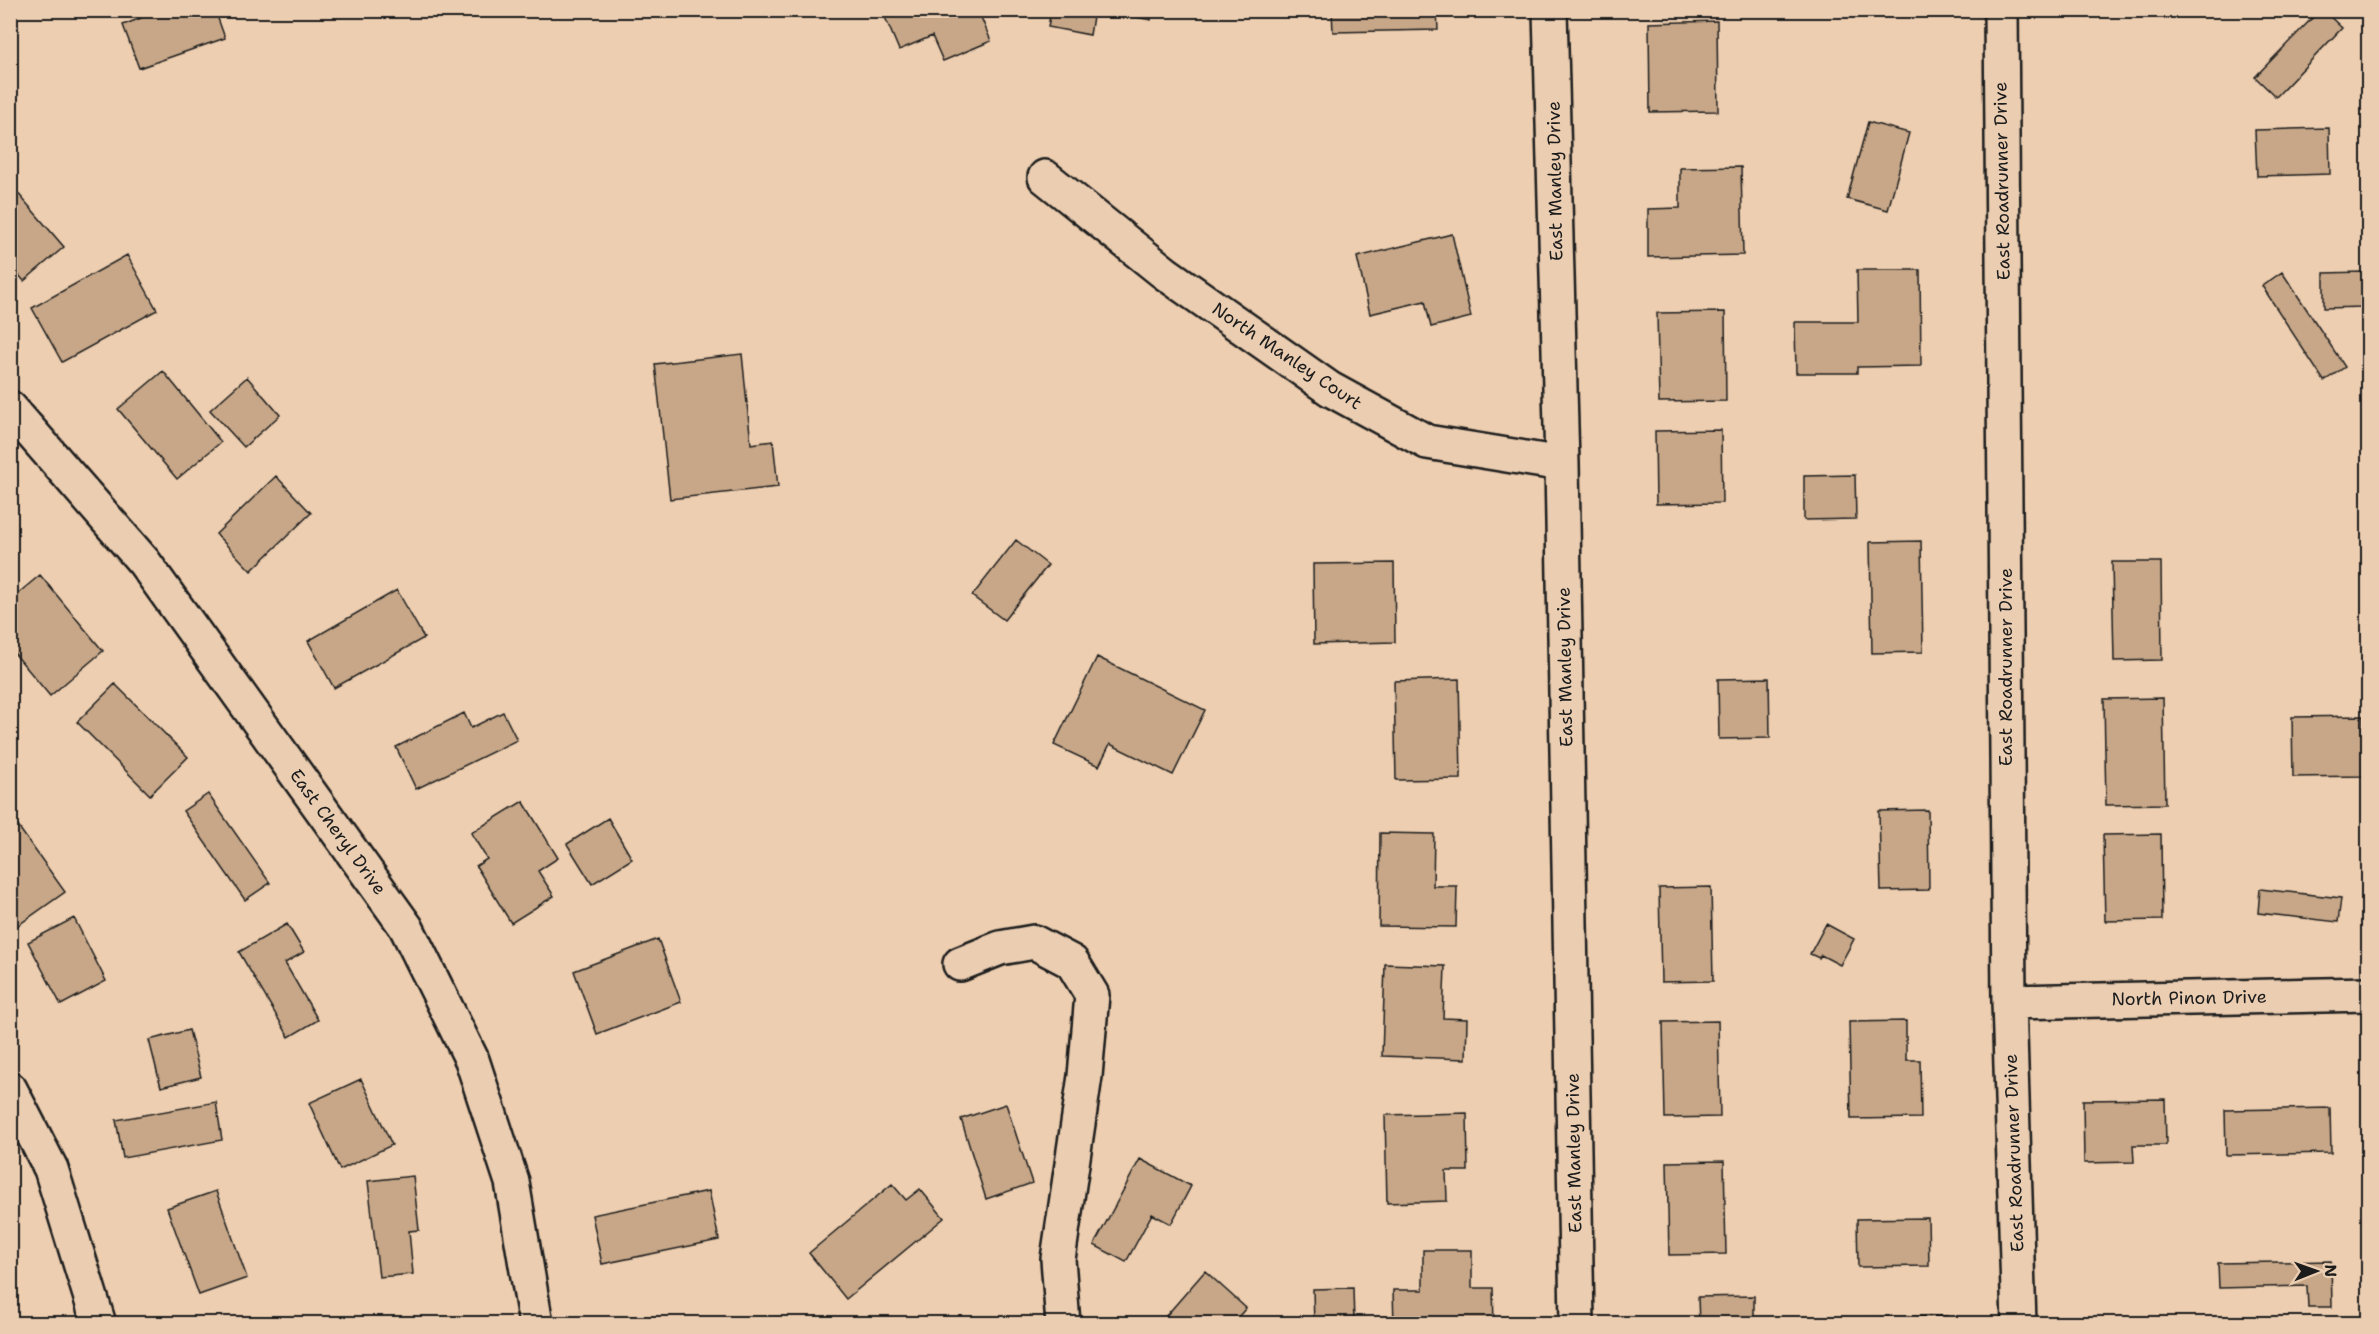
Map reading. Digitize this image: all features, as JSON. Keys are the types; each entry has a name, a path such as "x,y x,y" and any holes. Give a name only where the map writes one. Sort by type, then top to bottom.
{"street":[{"name":"East Manley Drive","path":"1551,10 1562,464 1577,1323"},
{"name":"East Roadrunner Drive","path":"2001,10 2009,1002 2019,1323"},
{"name":"North Manley Court","path":"1045,177 1165,273 1330,389 1427,442 1562,464"},
{"name":"East Cheryl Drive","path":"10,408 144,562 406,927 472,1060 512,1182 536,1323"},
{"path":"960,964 1000,948 1034,942 1072,962 1092,995 1085,1076 1058,1259 1064,1323"},
{"name":"North Pinon Drive","path":"2009,1002 2368,994"},
{"path":"10,1089 51,1169 99,1323"}],"building":[{"path":"138,10 215,10 225,38 139,68 123,25 141,18"},
{"path":"882,10 978,10 991,41 943,61 932,36 899,50"},
{"path":"1051,10 1094,10 1090,35 1048,27"},
{"path":"1098,10 1153,10 1151,20"},
{"path":"1332,10 1437,10 1438,30 1333,32"},
{"path":"2320,10 2323,10 2342,28 2276,97 2255,77"},
{"path":"1717,21 1718,111 1650,112 1649,23"},
{"path":"1868,122 1909,133 1888,210 1847,199"},
{"path":"2329,128 2330,174 2257,176 2255,130"},
{"path":"1741,167 1743,255 1648,257 1648,209 1680,208 1680,168"},
{"path":"10,184 64,247 24,281 10,265"},
{"path":"1452,234 1471,317 1431,327 1425,301 1370,314 1357,257"},
{"path":"127,255 157,310 62,362 32,308"},
{"path":"1857,270 1920,270 1921,366 1857,367 1857,373 1796,373 1795,322 1858,322"},
{"path":"2282,272 2345,367 2324,381 2262,286"},
{"path":"2363,272 2364,307 2324,308 2324,273"},
{"path":"1725,312 1726,401 1659,402 1657,313"},
{"path":"742,354 751,444 773,441 778,487 670,499 655,364"},
{"path":"163,371 221,442 177,479 118,409"},
{"path":"247,377 280,415 244,447 210,410"},
{"path":"1721,430 1722,503 1656,504 1655,431"},
{"path":"1855,475 1856,519 1804,520 1804,476"},
{"path":"276,476 311,513 251,571 216,534"},
{"path":"1016,540 1048,565 1004,620 972,596"},
{"path":"1921,541 1923,652 1872,653 1870,542"},
{"path":"2112,562 2161,562 2162,660 2114,661"},
{"path":"1394,563 1395,642 1314,644 1313,564"},
{"path":"40,575 103,651 50,696 10,648 10,600"},
{"path":"397,590 424,638 334,688 308,641"},
{"path":"1097,657 1205,710 1173,775 1110,744 1099,766 1054,745"},
{"path":"1769,678 1770,738 1719,739 1718,679"},
{"path":"1459,679 1461,779 1396,780 1394,681"},
{"path":"115,684 188,757 150,795 77,722"},
{"path":"2163,698 2165,804 2106,805 2104,699"},
{"path":"503,712 517,740 416,789 396,747 464,713 471,728"},
{"path":"2363,716 2364,776 2293,777 2292,717"},
{"path":"208,794 270,883 245,900 183,811"},
{"path":"523,801 558,858 538,871 554,896 511,923 476,866 487,859 471,833"},
{"path":"1928,810 1929,890 1881,891 1879,811"},
{"path":"10,815 65,892 10,931"},
{"path":"608,818 632,859 592,884 567,844"},
{"path":"1380,833 1434,834 1433,886 1457,886 1456,927 1379,926"},
{"path":"2161,834 2162,920 2105,921 2103,835"},
{"path":"1711,887 1713,981 1661,982 1659,888"},
{"path":"2260,889 2341,898 2338,922 2258,913"},
{"path":"74,918 106,981 61,1005 28,942"},
{"path":"287,924 304,952 285,963 318,1020 289,1037 239,952"},
{"path":"1826,924 1854,939 1840,965 1821,955 1819,958 1810,954"},
{"path":"658,939 681,1002 597,1034 574,971"},
{"path":"1385,964 1445,966 1443,1018 1467,1019 1466,1059 1382,1056"},
{"path":"1718,1021 1720,1117 1665,1118 1663,1022"},
{"path":"1906,1021 1906,1060 1920,1060 1921,1118 1851,1119 1849,1022"},
{"path":"189,1030 201,1077 161,1087 149,1040"},
{"path":"361,1079 392,1145 340,1170 309,1103"},
{"path":"2165,1099 2166,1145 2133,1145 2134,1162 2084,1163 2083,1100"},
{"path":"216,1102 222,1140 123,1158 116,1120"},
{"path":"1006,1104 1032,1183 986,1199 961,1119"},
{"path":"2330,1108 2331,1153 2226,1155 2225,1110"},
{"path":"1467,1113 1468,1171 1446,1171 1447,1201 1387,1203 1385,1115"},
{"path":"1140,1159 1191,1186 1171,1224 1152,1214 1126,1262 1094,1245"},
{"path":"1724,1161 1726,1254 1669,1255 1667,1162"},
{"path":"413,1176 419,1230 409,1231 413,1274 379,1277 368,1181"},
{"path":"892,1184 906,1200 920,1189 944,1218 846,1299 809,1253"},
{"path":"216,1191 247,1278 199,1295 167,1208"},
{"path":"709,1191 719,1240 602,1264 592,1215"},
{"path":"1928,1218 1929,1266 1858,1267 1857,1219"},
{"path":"1423,1250 1472,1250 1472,1288 1493,1288 1494,1324 1394,1324 1393,1290 1423,1290"},
{"path":"2331,1261 2332,1307 2308,1307 2307,1286 2219,1288 2218,1263"},
{"path":"1205,1271 1246,1308 1232,1324 1159,1324"},
{"path":"1353,1288 1354,1324 1314,1324 1313,1289"},
{"path":"1754,1296 1754,1324 1699,1324 1698,1297"},
{"path":"1947,1316 1947,1324 1843,1324 1843,1318"}]}
